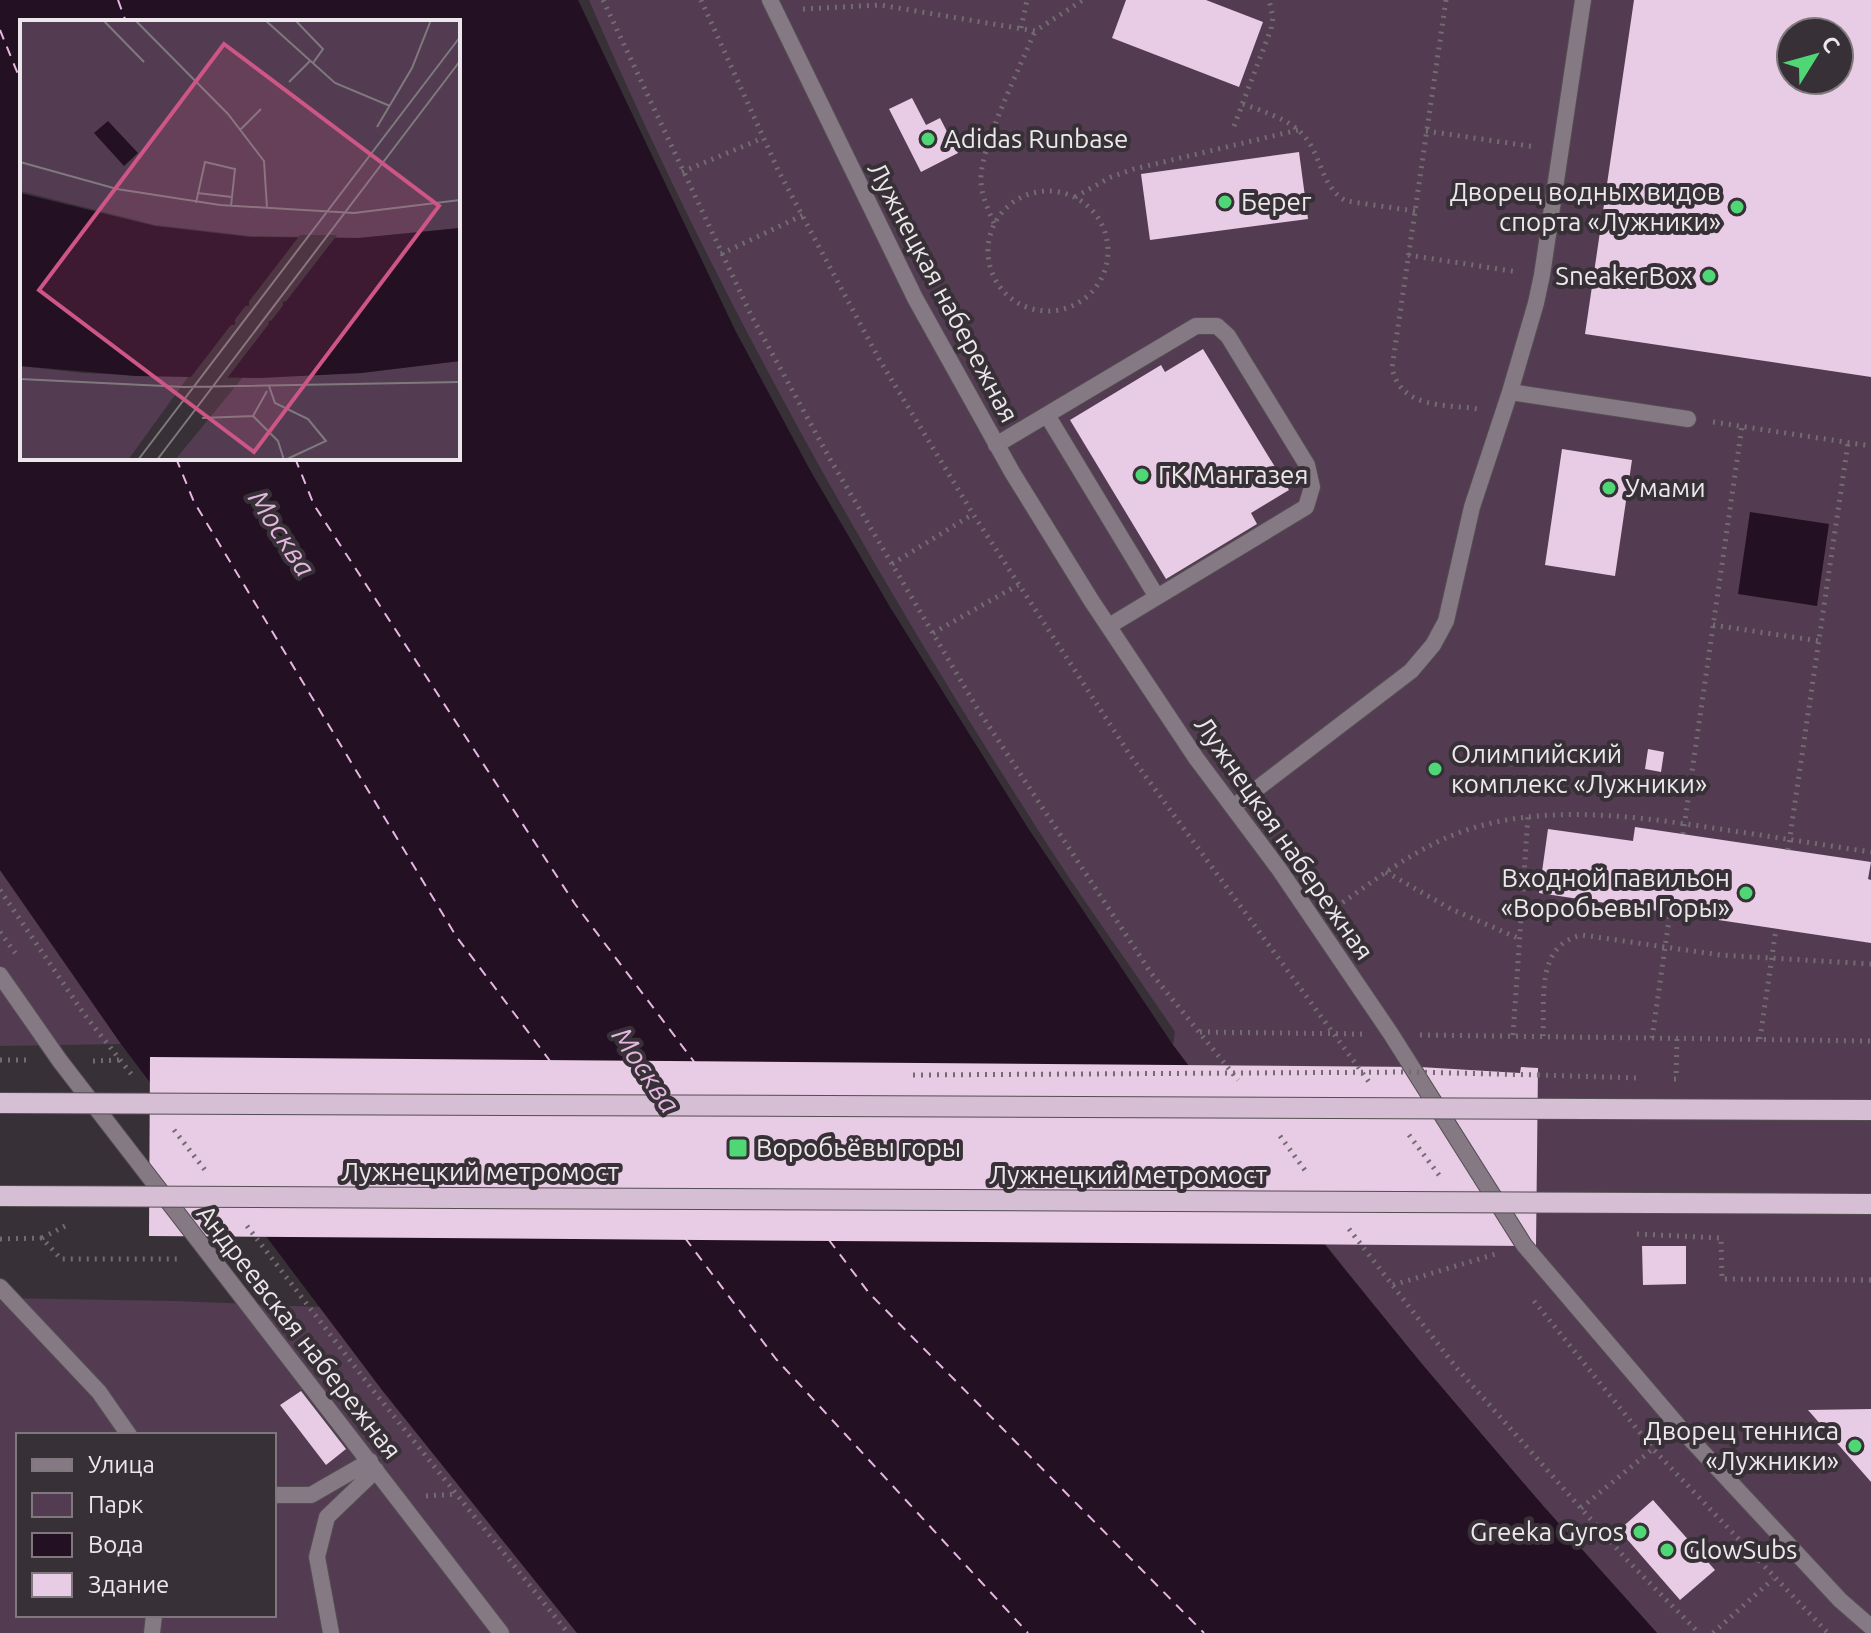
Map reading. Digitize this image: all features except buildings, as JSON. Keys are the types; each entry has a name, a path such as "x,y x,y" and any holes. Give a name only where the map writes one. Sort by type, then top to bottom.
{"main road":[{"path":"0,1103 1871,1110"},
{"name":"Лужнецкий метромост","path":"0,1196 1871,1204"}],"street":[{"name":"Лужнецкая набережная","path":"770,0 915,298 996,445 1196,758 1316,921 1524,1245 1681,1429 1798,1557 1871,1627"},
{"path":"1233,807 1411,671 1433,645 1446,621 1472,507 1510,392 1542,275 1583,0"},
{"path":"996,445 1196,326 1209,324 1228,336 1311,477 1312,487 1306,507 1109,626"},
{"path":"1510,392 1688,419"},
{"path":"1047,415 1157,597"},
{"name":"Андреевская набережная","path":"0,975 60,1061 209,1257 501,1633"},
{"path":"0,1287 99,1392 128,1433"},
{"path":"276,1495 311,1495 373,1466"},
{"path":"331,1633 317,1557 327,1517 373,1466"}],"path":[{"path":"603,0 751,315 830,459 977,708 1151,973 1238,1081"},
{"path":"701,0 763,138 879,359 973,514 1130,755 1377,1093"},
{"path":"1021,28 1027,0"},
{"path":"994,223 981,182 983,157 1035,31 1083,0"},
{"path":"1234,126 1271,29 1273,17 1269,0"},
{"path":"1446,0 1392,368 1399,389 1410,399 1503,413"},
{"path":"803,9 881,2 1035,31"},
{"path":"1243,104 1282,119 1298,130 1313,148 1328,184 1346,201 1415,211"},
{"path":"1075,197 1111,177 1134,169 1298,130"},
{"path":"1426,131 1561,151"},
{"path":"682,172 763,138"},
{"path":"1057,190 1075,197 1091,208 1102,223 1108,241 1108,260 1102,278 1091,293 1067,308 1038,311 1021,305 1005,293 994,278 988,260 988,241 994,223 1005,208 1020,197 1038,191 1057,190"},
{"path":"721,254 803,215"},
{"path":"1408,255 1542,275"},
{"path":"1688,419 1871,446"},
{"path":"1683,834 1742,426"},
{"path":"1788,850 1848,443"},
{"path":"892,564 973,514"},
{"path":"933,633 1018,585"},
{"path":"1713,625 1819,641"},
{"path":"1316,921 1406,858 1463,831 1528,817 1631,816 1871,852"},
{"path":"1513,1036 1528,817"},
{"path":"1386,872 1451,909 1520,939"},
{"path":"0,890 84,1014 120,1060"},
{"path":"1652,1038 1670,913"},
{"path":"1760,1039 1776,929"},
{"path":"1543,1036 1547,962 1558,945 1582,935 1665,949 1871,964"},
{"path":"1523,1036 1871,1041"},
{"path":"1661,1078 1676,1079 1677,1038"},
{"path":"1538,1075 1645,1078"},
{"path":"1405,1130 1442,1179"},
{"path":"1276,1131 1313,1181"},
{"path":"1341,1219 1455,1366 1626,1559 1699,1633"},
{"path":"0,1239 42,1238 61,1226"},
{"path":"1671,1235 1721,1238 1722,1279 1871,1280"},
{"path":"42,1238 61,1259 177,1259"},
{"path":"1488,1241 1507,1266"},
{"path":"1393,1285 1524,1245"},
{"path":"1526,1292 1653,1449 1828,1633"},
{"path":"372,1389 568,1633"},
{"path":"1581,1508 1681,1429"},
{"path":"1713,1633 1798,1557"}],"green space":[{"name":"Олимпийский комплекс «Лужники»","path":"589,0 1871,0 1871,1633 1657,1633 1509,1466 1390,1325 1173,1045 1175,1032 1068,875 971,723 851,522 739,317 687,213"},
{"path":"0,870 121,1044 0,1046"},
{"path":"0,1298 321,1307 382,1390 577,1633 0,1633"}],"water":[{"name":"Москва","path":"0,0 578,0 735,330 810,470 890,607 1028,828 1173,1045 1312,1229 1544,1507 1657,1633 577,1633 382,1390 121,1044 0,870"},
{"path":"1750,512 1829,524 1817,606 1738,594"}],"ferry route":[{"path":"118,0 125,20"},
{"path":"0,30 20,79"},
{"path":"177,460 194,502 456,936 550,1061"},
{"path":"296,460 314,505 575,904 695,1063"},
{"path":"685,1238 776,1359 1028,1633"},
{"path":"829,1240 869,1293 1204,1633"}],"place":[{"name":"Adidas Runbase","path":"928,139"},
{"name":"Берег","path":"1225,202"},
{"name":"Дворец водных видов спорта «Лужники»","path":"1737,207"},
{"name":"SneakerBox","path":"1709,276"},
{"name":"ГК Мангазея","path":"1142,475"},
{"name":"Умами","path":"1609,488"},
{"name":"Олимпийский комплекс «Лужники»","path":"1435,769"},
{"name":"Входной павильон «Воробьевы Горы»","path":"1746,893"},
{"name":"Воробьёвы горы","path":"738,1148"},
{"name":"Дворец тенниса «Лужники»","path":"1855,1446"},
{"name":"Greeka Gyros","path":"1640,1532"},
{"name":"GlowSubs","path":"1667,1550"}]}
